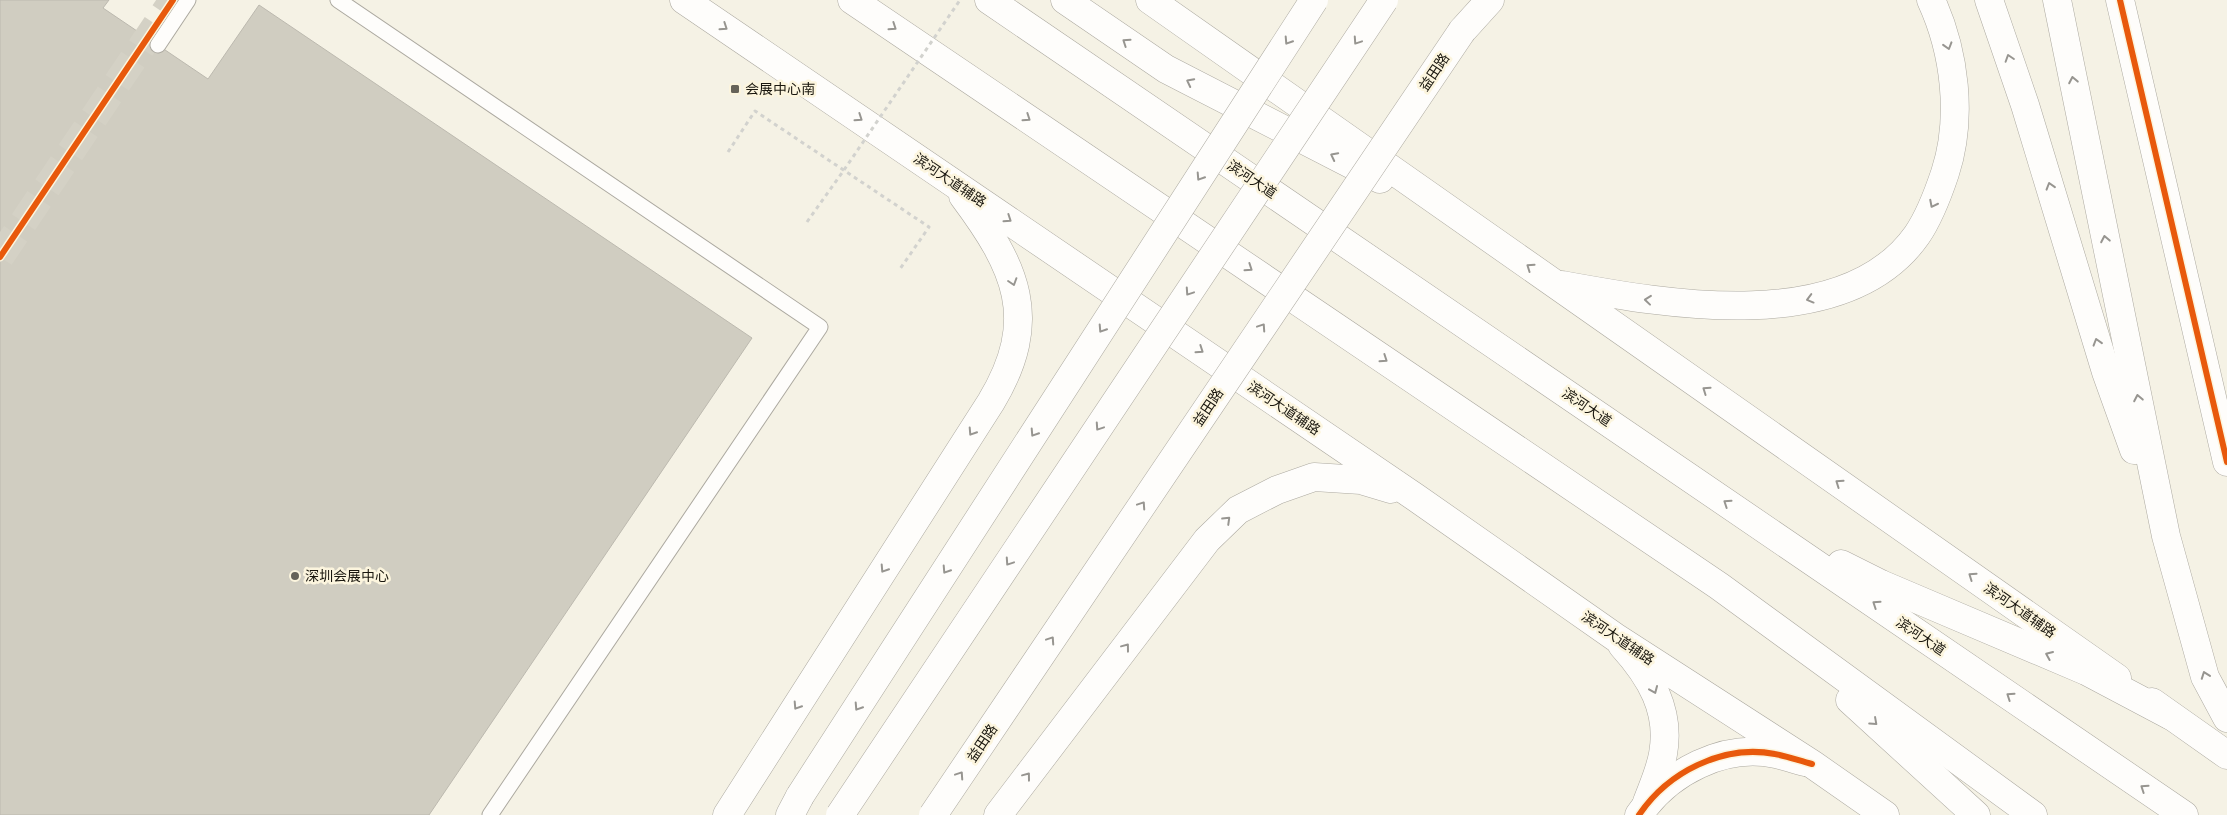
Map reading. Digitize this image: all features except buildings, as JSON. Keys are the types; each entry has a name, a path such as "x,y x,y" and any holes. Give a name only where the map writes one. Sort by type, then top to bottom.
{"main road":[{"name":"滨河大道辅路","path":"684,0 1415,497 1615,637 1812,764 1885,815"},
{"path":"852,0 1719,586 2033,815"},
{"name":"滨河大道","path":"989,0 2184,815"},
{"path":"1065,0 1166,70 1471,226"},
{"name":"滨河大道辅路","path":"1150,0 2227,755"},
{"path":"795,806 1314,0"},
{"path":"840,815 1384,0"},
{"name":"益田路","path":"933,815 1483,0"},
{"path":"1462,31 1490,0"},
{"path":"1553,283 1642,299 1690,304 1748,305 1798,302 1848,288 1888,265 1917,235 1937,199 1951,154 1954,110 1950,50 1931,0"},
{"path":"1989,0 2025,105 2106,372 2166,536"},
{"path":"2057,0 2166,536 2205,677 2227,718"},
{"path":"2120,0 2227,462"},
{"path":"727,815 991,402 1010,368 1018,326 1016,289 1000,251 952,181"},
{"path":"998,815 1207,540 1238,510 1277,490 1314,476 1361,480 1415,497"},
{"path":"1752,520 1881,584 2086,671 2171,716"},
{"path":"1719,586 1856,706 1976,815"},
{"path":"1615,637 1641,666 1652,683 1665,735 1664,753 1642,811"},
{"path":"1642,811 1680,775 1703,762 1726,755 1751,752 1774,754 1812,764"}],"lane":[{"path":"158,45 188,0"},
{"path":"338,0 820,327 490,815"}],"path":[{"path":"807,222 960,0"},
{"path":"728,152 756,111 929,227 900,269"}],"tunnel":[{"path":"0,257 173,0"}],"cycle path":[{"path":"0,257 173,0"},
{"path":"2120,0 2227,462"},
{"path":"1639,815 1665,786 1681,774 1717,758 1736,753 1755,752 1780,755 1812,764"}],"place":[{"name":"会展中心南","path":"735,89"},
{"name":"深圳会展中心","path":"295,576"}]}
